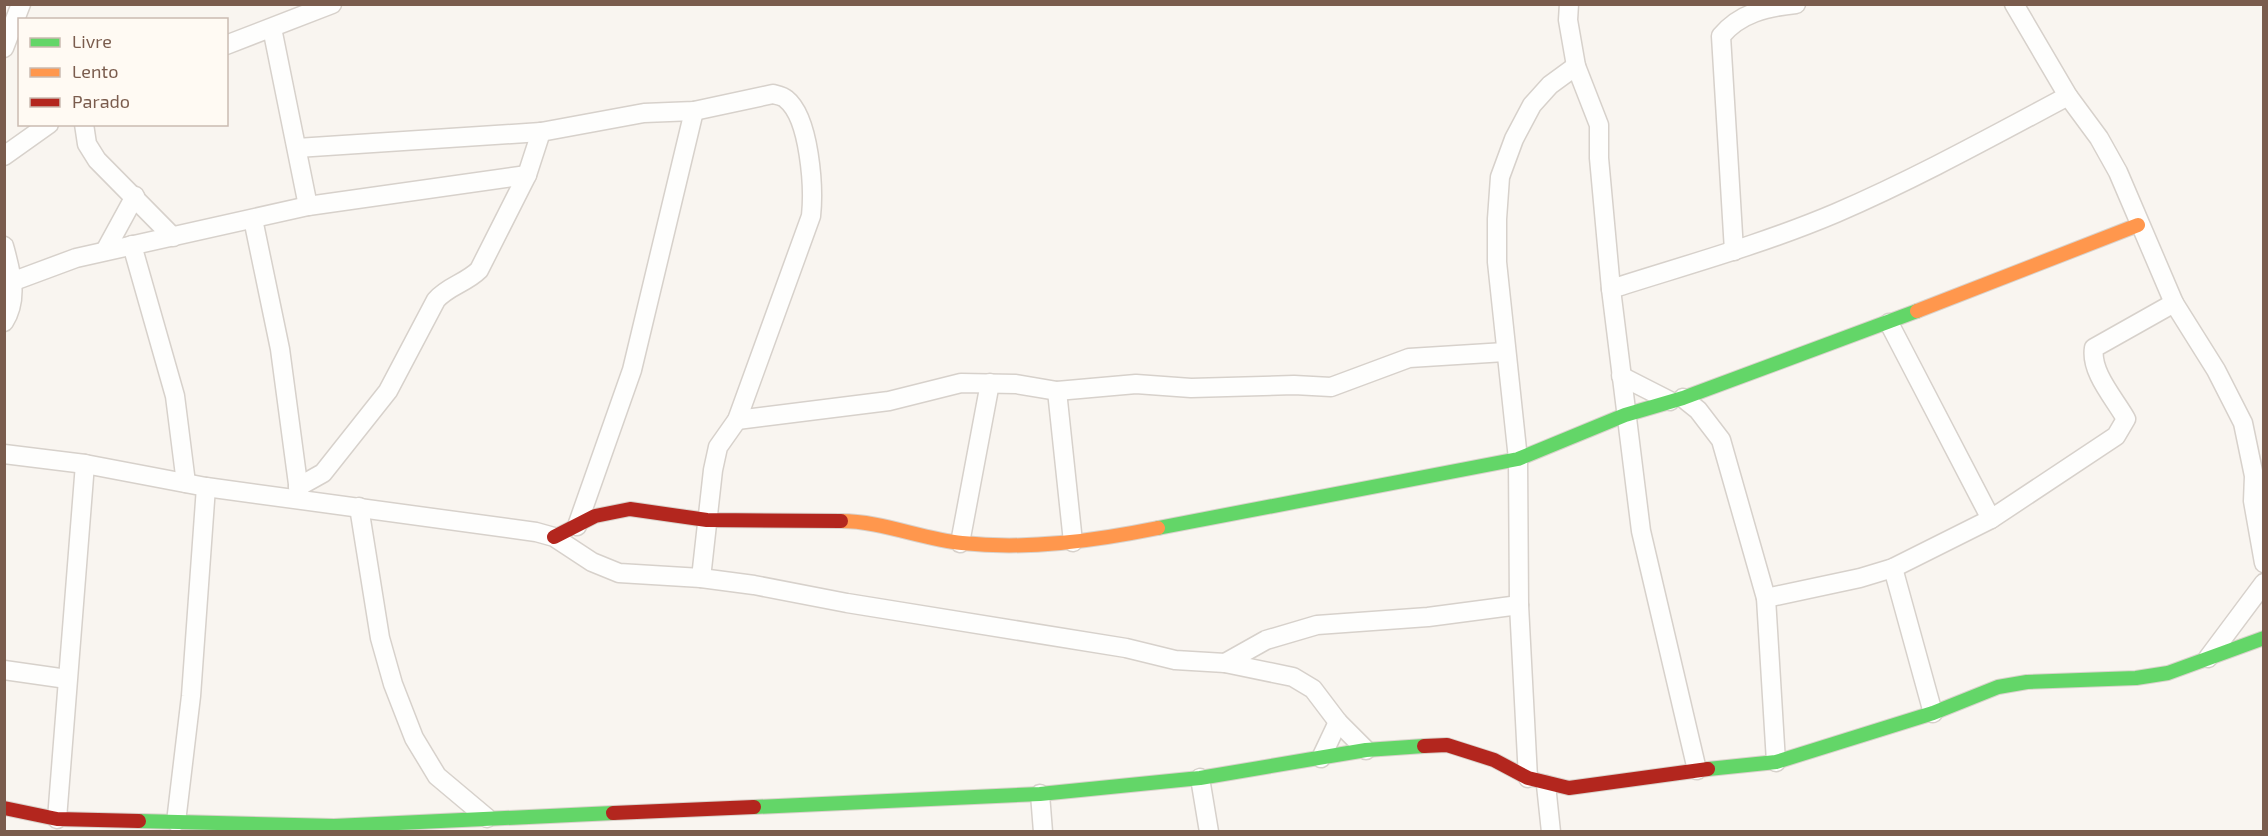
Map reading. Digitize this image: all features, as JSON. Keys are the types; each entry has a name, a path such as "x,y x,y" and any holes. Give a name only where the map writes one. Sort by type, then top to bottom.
{"street":[{"path":"4,48 21,4"},
{"path":"228,44 332,4"},
{"path":"1569,4 1568,20 1576,66 1599,125 1599,158 1611,289 1641,531 1697,770"},
{"path":"1734,251 1721,36 1752,13 1762,9 1796,4"},
{"path":"2014,4 2068,96 2099,138 2118,172 2138,225 2174,303 2216,370 2243,423 2254,476 2253,501 2264,563"},
{"path":"273,28 308,206"},
{"path":"1528,778 1519,605 1518,459 1497,262 1500,177 1514,139 1532,105 1550,85 1576,66"},
{"path":"297,148 541,132 644,113 694,111 773,94 785,98 795,110 804,135 813,194 811,216 737,420 718,447 712,470 701,578"},
{"path":"1611,289 1734,251 1835,214 1931,169 2068,96"},
{"path":"578,526 632,370 694,111"},
{"path":"4,156 46,126"},
{"path":"84,126 87,144 97,160 173,237"},
{"path":"299,493 323,473 388,391 436,300 444,291 470,279 479,270 527,175 541,132"},
{"path":"14,281 76,258 308,206 527,175"},
{"path":"105,251 135,196"},
{"path":"253,219 280,349 299,493"},
{"path":"554,537 595,516 630,509 707,520 849,521 877,524 960,543 999,546 1073,542 1132,533 1287,501 1518,459 1625,415 1889,323 2138,225"},
{"path":"132,245 175,396 186,483"},
{"path":"4,246 14,281 11,312 4,322"},
{"path":"1766,598 1860,578 1893,568 1991,519 2116,436 2126,419 2098,372 2093,356 2094,348 2174,303"},
{"path":"1889,323 1991,519"},
{"path":"737,420 878,403 961,383 990,383 1057,391 1136,384 1191,388 1294,384 1331,387 1409,358 1505,352"},
{"path":"1621,376 1698,410 1721,440 1766,598 1776,762"},
{"path":"960,543 990,383"},
{"path":"1057,391 1073,542"},
{"path":"4,454 85,464 206,487 299,493 359,507 499,525 554,537 592,562 619,573 701,578 1048,634 1175,660 1226,663 1293,676 1313,689 1338,722 1366,750"},
{"path":"57,819 85,464"},
{"path":"176,822 191,696 206,487"},
{"path":"359,507 380,638 393,684 414,738 437,776 487,818"},
{"path":"1893,568 1933,713"},
{"path":"2208,658 2264,583"},
{"path":"1226,663 1266,640 1317,625 1428,617 1519,605"},
{"path":"4,807 57,819 334,826 487,818 568,823 1040,794 1200,778 1366,750 1447,745 1494,760 1528,778 1569,788 1697,770 1776,762 1933,713 1998,687 2027,682 2136,678 2168,673 2264,638"},
{"path":"4,670 67,679"},
{"path":"1321,758 1338,722"},
{"path":"1200,778 1209,831"},
{"path":"1546,784 1551,831"},
{"path":"1040,794 1043,831"}],"traffic: fast":[{"path":"1158,528 1518,459 1625,415 1683,398 1917,311"},
{"path":"1708,769 1776,762 1933,713 1998,687 2027,682 2136,678 2168,673 2264,638"},
{"path":"754,807 1040,794 1200,778 1366,750 1424,746"},
{"path":"139,821 334,826 613,813"}],"traffic: slow":[{"path":"1917,311 2138,225"},
{"path":"841,521 871,524 947,541 986,545 1060,543 1158,528"}],"traffic: jam":[{"path":"554,537 595,516 630,509 707,520 841,521"},
{"path":"1424,746 1447,745 1494,760 1528,778 1569,788 1708,769"},
{"path":"613,813 754,807"},
{"path":"4,808 57,819 139,821"}]}
